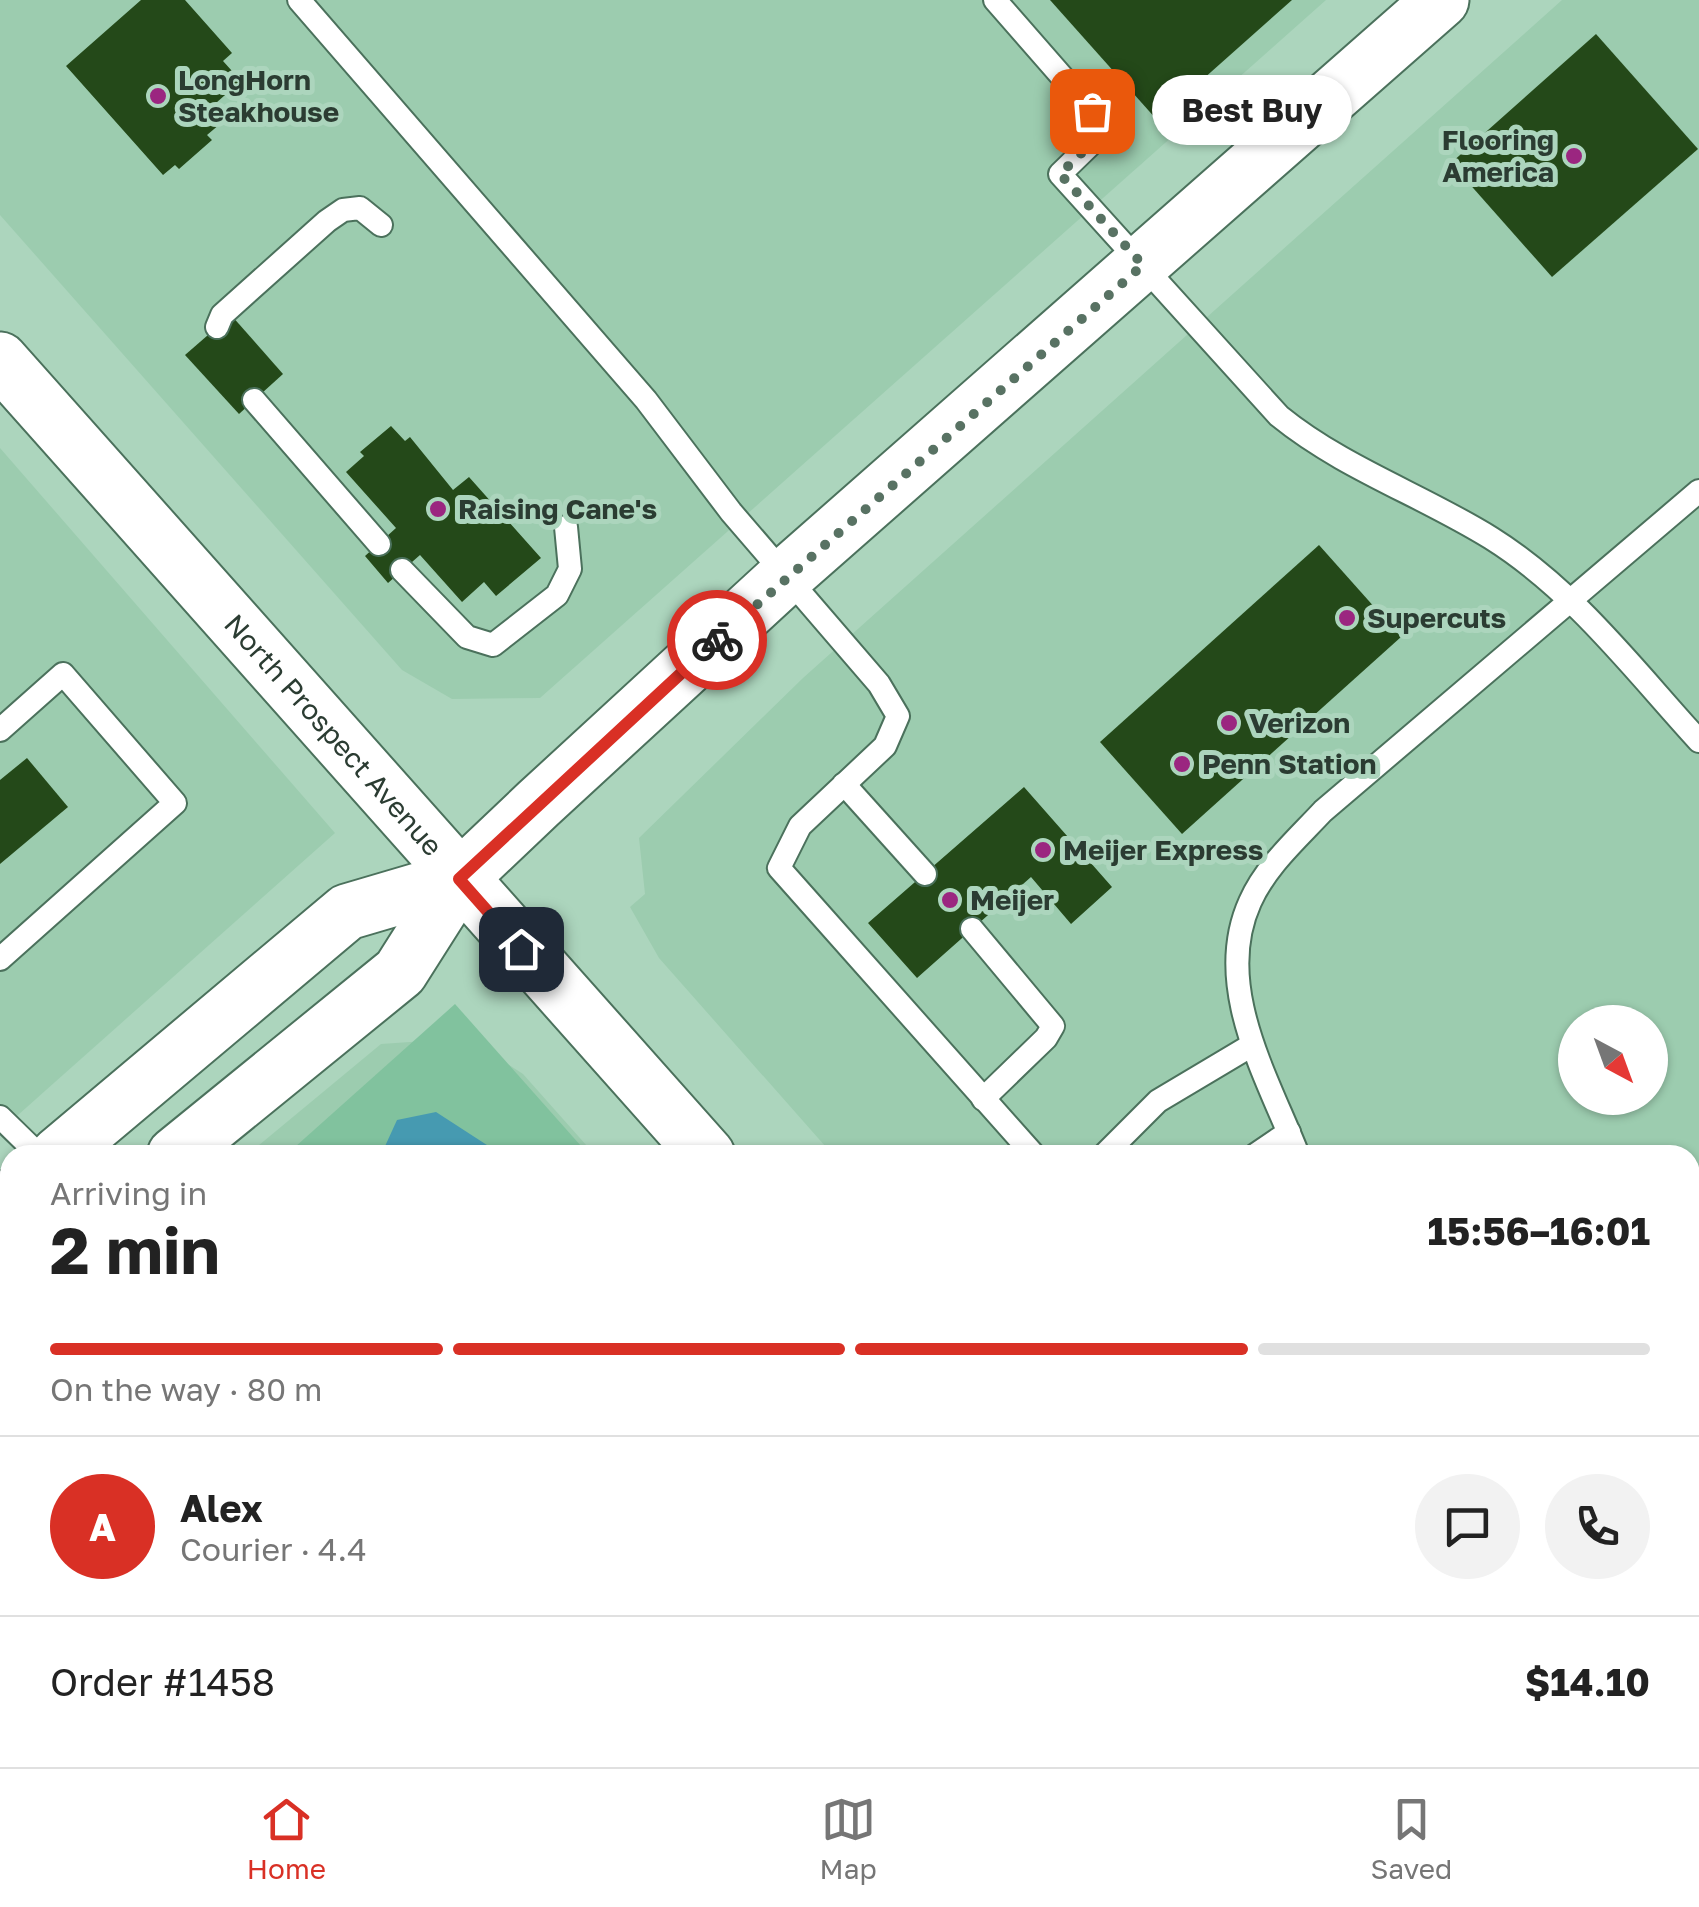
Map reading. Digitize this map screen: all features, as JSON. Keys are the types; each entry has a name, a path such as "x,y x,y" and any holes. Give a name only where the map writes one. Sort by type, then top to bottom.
{"main road":[{"path":"188,1145 400,972 459,879 786,576 1441,0"},
{"name":"North Prospect Avenue","path":"0,360 697,1145"},
{"path":"70,1145 347,912 459,879"}],"lane":[{"path":"298,0 646,400 786,576 879,684 898,716 884,746 800,826 779,868 1025,1145"},
{"path":"994,0 1092,111 1095,140 1060,174 1279,416 1310,441 1490,538 1572,600 1699,741"},
{"path":"217,327 222,315 326,220 344,210 360,208 381,224"},
{"path":"254,400 378,544"},
{"path":"1294,1145 1252,1045 1240,1000 1240,954 1249,904 1270,869 1323,811 1699,491"},
{"path":"402,570 466,637 493,645 557,595 570,569 566,527"},
{"path":"0,730 63,674 175,803 0,959"},
{"path":"844,784 925,874"},
{"path":"972,929 1052,1026 1046,1038 983,1099"},
{"path":"1114,1145 1158,1101 1252,1045"},
{"path":"0,1117 28,1145"},
{"path":"1270,1145 1289,1132"}],"shaded area":[{"path":"0,0 1326,0 540,698 452,699 402,670 0,215"},
{"path":"1562,0 1699,0 1699,1145 824,1145 659,958 630,907 645,894 639,838 803,678"},
{"path":"0,448 335,833 0,1131"},
{"path":"455,1004 580,1145 297,1145"},
{"path":"468,1038 523,1074 586,1145 259,1145 381,1044"}],"water":[{"path":"436,1112 487,1145 386,1145 397,1120"}],"building":[{"name":"LongHorn Steakhouse","path":"141,0 185,0 232,53 223,61 241,81 208,110 220,124 207,135 212,140 179,169 175,165 163,175 66,66"},
{"path":"1050,0 1292,0 1157,120"},
{"name":"Flooring America","path":"1596,34 1698,149 1552,277 1451,163"},
{"path":"231,315 283,374 239,414 185,355"},
{"name":"Raising Cane's","path":"391,426 405,441 410,437 453,490 469,477 541,558 496,596 484,582 462,602 420,555 388,583 365,556 396,528 346,472 364,456 360,452"},
{"path":"1319,545 1401,637 1182,834 1100,742"},
{"path":"27,758 68,807 0,864 0,780"},
{"name":"Meijer","path":"1024,787 1112,887 1071,924 1031,877 917,978 868,923"}],"way so far":[{"path":"717,640 1143,265 1060,174 1095,140 1092,111"}],"place":[{"name":"LongHorn Steakhouse","path":"158,96"},
{"name":"Best Buy","path":"1092,111"},
{"name":"Flooring America","path":"1574,156"},
{"name":"Raising Cane's","path":"438,509"},
{"name":"Supercuts","path":"1347,618"},
{"name":"Verizon","path":"1229,723"},
{"name":"Penn Station","path":"1182,764"},
{"name":"Meijer Express","path":"1043,850"},
{"name":"Meijer","path":"950,900"}],"route":[{"path":"521,949 459,879 717,640"}]}
